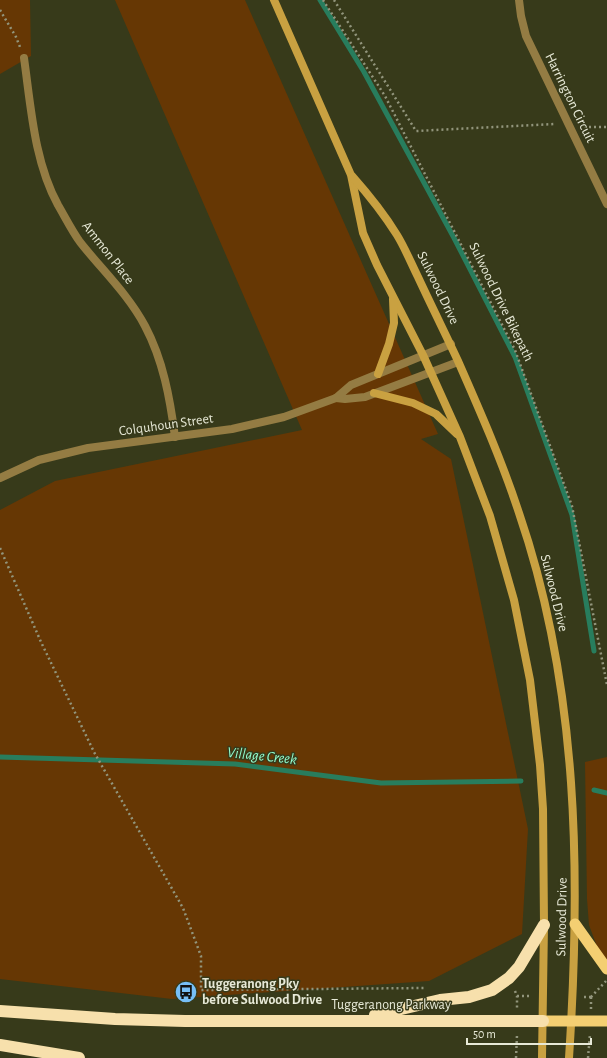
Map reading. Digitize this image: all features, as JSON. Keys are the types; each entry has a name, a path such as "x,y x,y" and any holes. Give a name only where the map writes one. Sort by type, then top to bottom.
{"highway":[{"path":"575,924 607,969"},
{"path":"355,1020 440,1000 469,997 492,990 509,978 519,967 544,925"},
{"name":"Tuggeranong Parkway","path":"0,1011 115,1019 185,1021 543,1021"},
{"path":"543,1021 607,1021"},
{"path":"0,1045 79,1058"}],"main road":[{"name":"Sulwood Drive","path":"274,0 351,175 363,233 423,355 460,437 490,516 514,600 530,680 535,716 543,809 544,925 542,1058"},
{"name":"Sulwood Drive","path":"351,175 368,195 398,237 451,344 488,429 520,514 532,556 553,645 561,687 571,782 575,866 575,924 573,996 569,1058"},
{"path":"378,374 389,344 394,323 393,296"},
{"path":"374,393 413,403 436,414 460,437"}],"street":[{"name":"Harrington Circuit","path":"519,0 526,36 607,204"},
{"name":"Ammon Place","path":"24,58 37,146 49,185 79,241 122,290 145,326 161,364 170,403 175,436"},
{"name":"Colquhoun Street","path":"0,478 39,460 88,448 232,429 284,417 336,398 351,385 451,344"},
{"name":"Colquhoun Street","path":"336,398 345,399 365,397 458,362"}],"path":[{"name":"Sulwood Drive Bikepath","path":"323,0 385,96 515,350 572,506 607,685"},
{"path":"334,0 416,131 558,124"},
{"path":"0,10 16,37 24,58"},
{"path":"584,127 607,127"},
{"path":"0,548 41,642 94,752 183,908 201,956 201,990 429,988"},
{"path":"591,997 607,980"}],"shaded area":[{"path":"0,0 30,0 31,56 0,74"},
{"path":"115,0 245,0 438,434 421,439 451,459 528,829 522,934 429,981 172,999 0,979 0,510 55,481 302,430"},
{"path":"607,757 607,962 598,949 589,925 587,899 585,762"}],"waterway":[{"path":"320,0 364,72 454,238 515,357 572,515 594,651"},
{"name":"Village Creek","path":"0,757 235,764 381,783 521,781"},
{"name":"Village Creek","path":"594,790 607,793"}],"place":[{"name":"Tuggeranong Pky before Sulwood Drive","path":"186,992"}]}
